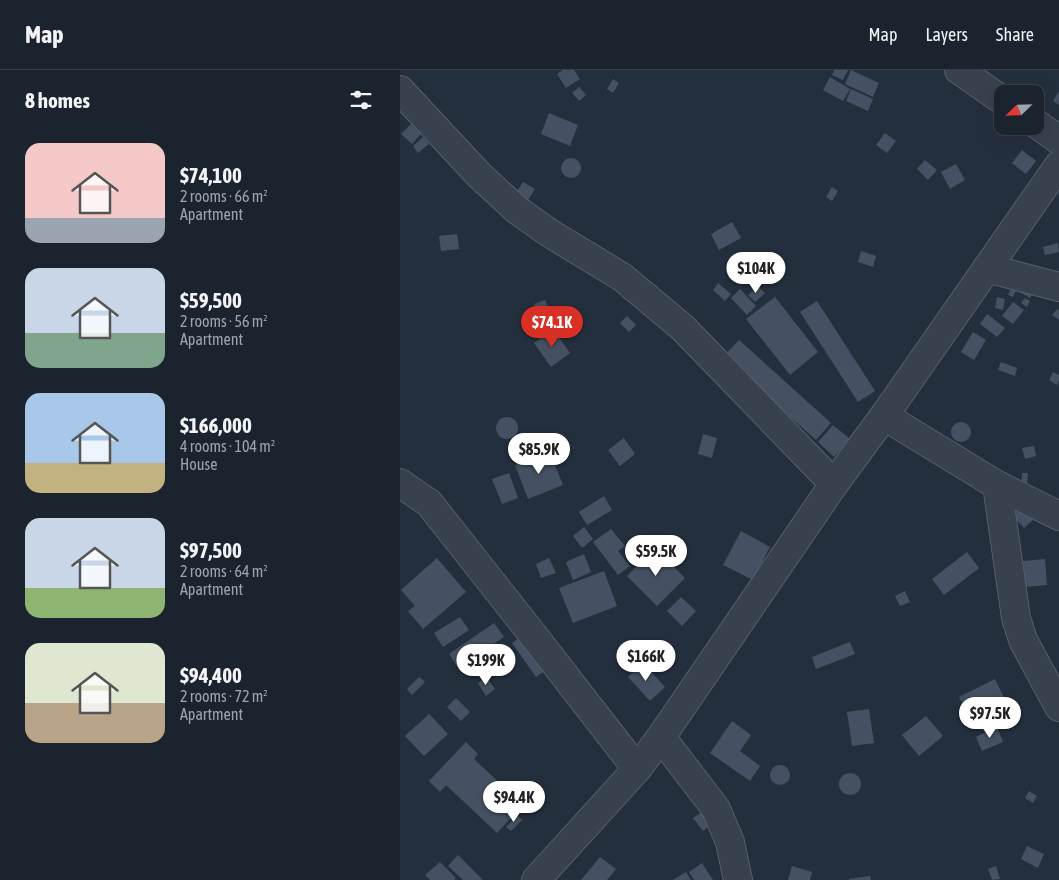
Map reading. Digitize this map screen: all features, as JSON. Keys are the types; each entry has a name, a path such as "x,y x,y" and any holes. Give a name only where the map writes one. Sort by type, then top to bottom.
{"street":[{"path":"959,70 994,94"},
{"path":"400,90 479,175 517,210 551,234 622,277 683,328 834,484"},
{"path":"1044,129 1059,140"},
{"path":"536,880 637,769 662,736 834,484 884,416 1059,165"},
{"path":"987,268 1059,287"},
{"path":"884,416 997,485 1059,516"},
{"path":"400,483 429,503 637,769"},
{"path":"997,485 1016,618 1023,640 1059,707"},
{"path":"662,736 716,809 730,842 738,880"}],"building":[{"path":"563,70 574,70 580,79 566,88 557,74"},
{"path":"834,70 848,70 843,80 832,75"},
{"path":"851,70 879,83 873,97 845,84"},
{"path":"830,77 850,89 843,101 823,90"},
{"path":"613,79 619,83 613,93 607,89"},
{"path":"579,87 586,95 579,101 572,93"},
{"path":"851,89 873,99 868,111 846,101"},
{"path":"1059,91 1059,105 1053,101"},
{"path":"549,113 578,125 570,146 541,134"},
{"path":"411,124 421,134 412,144 401,134"},
{"path":"885,133 896,141 887,153 876,145"},
{"path":"423,137 429,144 418,153 413,146"},
{"path":"1022,150 1036,161 1026,174 1012,163"},
{"path":"571,158 578,161 581,168 578,175 571,178 564,175 561,168 564,161"},
{"path":"925,160 937,170 928,180 917,169"},
{"path":"956,164 965,180 950,189 941,172"},
{"path":"523,182 535,189 528,200 516,193"},
{"path":"832,187 838,191 832,201 826,197"},
{"path":"732,222 741,238 719,250 711,234"},
{"path":"457,234 459,249 441,251 439,236"},
{"path":"1058,243 1059,252 1045,255 1043,247"},
{"path":"861,251 876,256 873,267 858,262"},
{"path":"1014,282 1019,284 1013,297 1008,295"},
{"path":"1023,282 1035,290 1030,298 1018,291"},
{"path":"718,283 731,294 725,301 713,290"},
{"path":"758,286 765,293 755,302 748,295"},
{"path":"740,289 756,306 747,315 731,298"},
{"path":"775,297 818,352 790,375 746,319"},
{"path":"997,297 1005,299 1003,310 995,308"},
{"path":"1025,298 1030,301 1027,307 1021,303"},
{"path":"545,300 551,314 541,319 534,304"},
{"path":"817,301 875,391 858,402 800,312"},
{"path":"1013,302 1024,310 1013,324 1002,316"},
{"path":"1057,309 1059,310 1059,320 1052,315"},
{"path":"987,314 1005,328 997,337 980,324"},
{"path":"627,316 636,325 629,332 620,323"},
{"path":"553,329 570,353 551,367 534,343"},
{"path":"973,332 986,340 974,360 961,352"},
{"path":"739,340 831,423 816,440 723,357"},
{"path":"1001,362 1017,368 1015,376 998,370"},
{"path":"1053,372 1059,375 1057,385 1049,380"},
{"path":"507,417 517,424 518,428 511,438 507,439 497,432 496,428 503,418"},
{"path":"961,422 968,425 971,432 968,439 961,442 954,439 951,432 954,425"},
{"path":"833,425 850,439 834,457 818,442"},
{"path":"703,434 717,438 712,458 698,454"},
{"path":"624,438 635,454 620,466 608,450"},
{"path":"1034,446 1036,456 1025,459 1022,448"},
{"path":"549,451 563,485 528,499 515,465"},
{"path":"509,473 518,498 502,504 492,479"},
{"path":"1022,473 1028,473 1027,486 1021,485"},
{"path":"604,496 612,510 587,525 579,512"},
{"path":"1021,507 1033,520 1024,528 1012,515"},
{"path":"584,527 593,539 582,548 573,536"},
{"path":"611,529 625,546 618,551 630,566 618,575 593,542"},
{"path":"741,531 770,547 753,580 723,565"},
{"path":"636,540 645,553 635,560 626,548"},
{"path":"655,548 685,578 657,606 627,576"},
{"path":"967,552 979,568 944,595 932,579"},
{"path":"584,554 591,572 573,580 566,562"},
{"path":"437,558 466,592 423,629 408,611 415,606 401,590"},
{"path":"549,558 556,573 541,578 536,564"},
{"path":"1045,559 1047,585 1025,587 1023,561"},
{"path":"604,571 617,606 573,623 559,588"},
{"path":"905,591 910,602 900,606 895,596"},
{"path":"681,597 696,611 682,626 667,611"},
{"path":"460,617 469,630 443,647 434,633"},
{"path":"494,623 504,637 458,668 449,654"},
{"path":"523,635 547,669 536,677 512,643"},
{"path":"850,642 855,654 816,669 812,657"},
{"path":"643,663 665,687 650,701 628,677"},
{"path":"419,677 425,682 412,695 407,689"},
{"path":"486,677 495,689 486,696 478,683"},
{"path":"995,679 1009,708 974,725 959,697"},
{"path":"456,698 470,712 461,721 447,707"},
{"path":"869,709 874,743 852,746 847,712"},
{"path":"429,714 448,734 424,756 405,736"},
{"path":"926,716 943,736 919,756 902,735"},
{"path":"732,721 751,735 740,751 760,766 750,781 710,753"},
{"path":"997,727 1003,742 982,751 976,737"},
{"path":"466,742 478,754 474,759 523,805 497,833 446,785 440,792 429,781"},
{"path":"780,765 787,768 790,775 787,782 780,785 773,782 770,775 773,768"},
{"path":"846,773 854,773 861,780 861,788 854,795 846,795 839,788 839,780"},
{"path":"1029,791 1037,796 1033,803 1025,798"},
{"path":"702,812 711,825 703,831 693,818"},
{"path":"517,815 522,820 511,831 506,827"},
{"path":"1027,846 1044,854 1038,868 1021,859"},
{"path":"458,855 481,880 463,880 448,866"},
{"path":"600,857 616,869 607,880 581,880"},
{"path":"440,862 456,878 454,880 430,880 425,875"},
{"path":"702,863 713,880 694,880 689,872"},
{"path":"792,866 812,872 810,880 788,880"},
{"path":"996,866 1000,879 992,880 988,869"},
{"path":"686,872 691,880 673,880"},
{"path":"870,876 871,880 849,880 849,879"}]}
